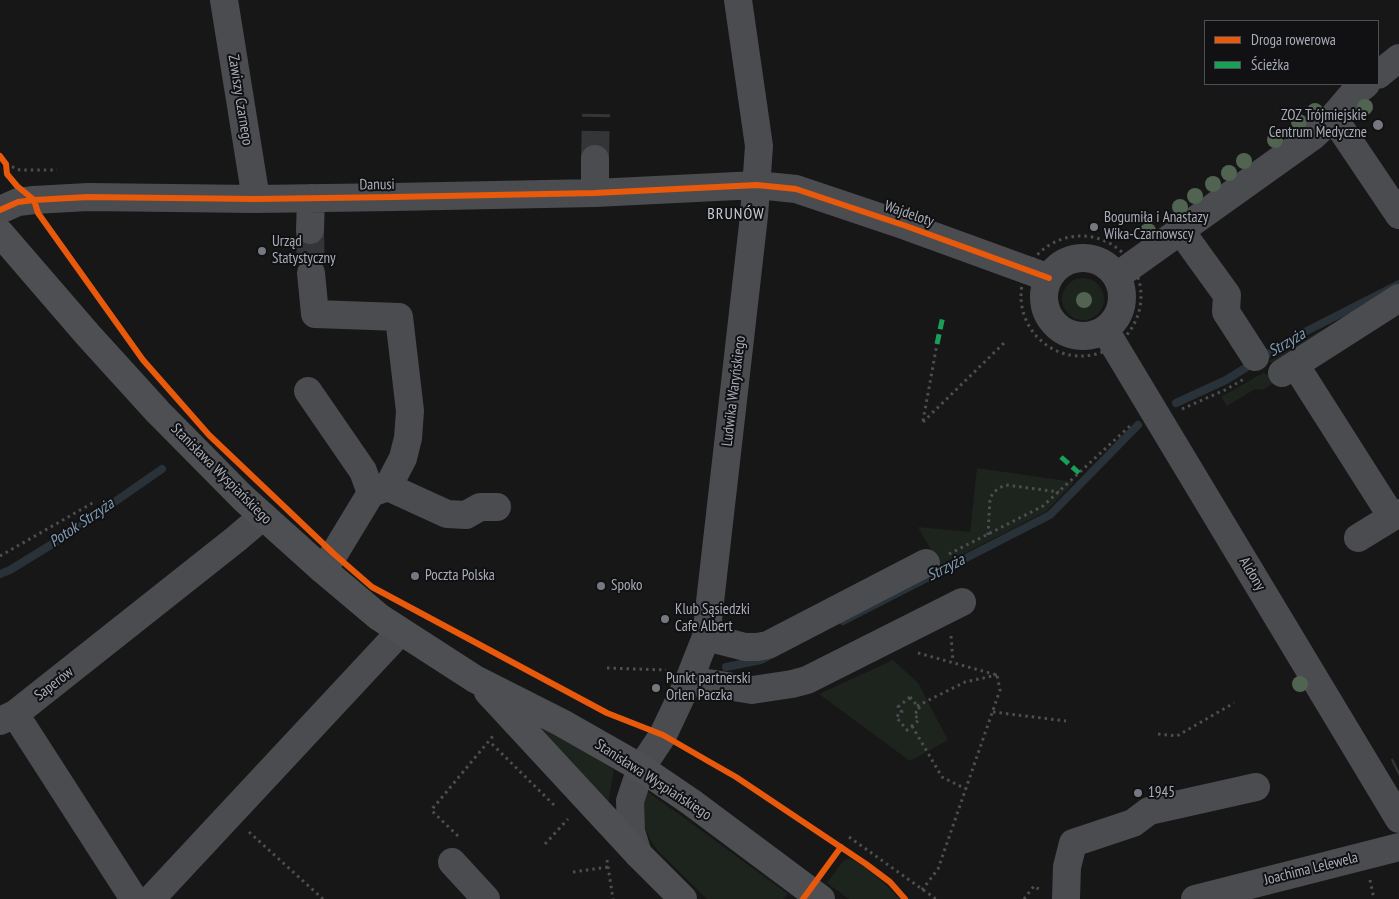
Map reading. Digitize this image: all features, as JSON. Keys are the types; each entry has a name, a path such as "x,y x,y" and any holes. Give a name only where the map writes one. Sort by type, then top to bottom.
{"main road":[{"name":"Stanisława Wyspiańskiego","path":"0,233 88,335 158,412 243,498 379,617 475,678 562,723 641,768 691,802 821,899"},
{"name":"Stanisława Wyspiańskiego","path":"475,678 638,854 683,899"}],"street":[{"name":"Zawiszy Czarnego","path":"224,0 256,199"},
{"name":"Ludwika Waryńskiego","path":"638,854 631,831 630,801 641,768 663,735 678,675 706,637 757,185 759,146 738,0"},
{"path":"1379,74 1399,58"},
{"path":"1124,271 1091,258 1074,258 1039,274 1044,292 1045,306 1052,320 1062,330 1076,335 1109,337 1123,299 1124,271 1313,136 1351,96 1365,85"},
{"path":"1333,117 1399,215"},
{"path":"595,159 595,193"},
{"name":"Danusi","path":"0,210 18,202 88,197 256,199 595,193 757,185"},
{"name":"Wajdeloty","path":"757,185 796,190 906,226 1039,274"},
{"path":"310,230 311,198"},
{"path":"1180,230 1227,295 1226,312 1255,357"},
{"path":"311,273 315,314 400,317 410,411 408,438 403,458 322,569"},
{"path":"1358,538 1395,515 1289,370 1399,298"},
{"name":"Aldony","path":"1109,337 1387,778 1399,819"},
{"path":"308,391 363,472 380,490 447,514 466,515 480,507 496,507"},
{"name":"Saperów","path":"134,899 8,718 263,516"},
{"path":"706,637 745,647 768,645 926,564"},
{"path":"678,675 752,690 792,684 815,676 962,602"},
{"path":"151,899 400,632"},
{"path":"1066,899 1067,867 1073,843 1133,823 1149,811 1256,787"},
{"name":"Joachima Lelewela","path":"1195,899 1399,847"},
{"path":"452,862 486,899"}],"path":[{"path":"6,164 7,174 17,186 34,200"},
{"path":"1077,236 1098,237 1117,246 1124,271 1140,278 1141,309 1136,324 1127,337 1109,337 1095,355 1075,357 1055,351 1038,340 1026,322 1020,298 1021,286 1039,274 1038,252 1056,241 1077,236"},
{"path":"1020,326 1026,322"},
{"path":"937,344 923,422 1004,342"},
{"path":"1181,410 1225,390 1257,371 1289,370"},
{"path":"926,564 936,561 1038,510 1136,421"},
{"path":"988,535 990,498 999,488 1006,485 1060,492"},
{"path":"0,556 96,501"},
{"path":"910,650 997,675"},
{"path":"607,668 678,675"},
{"path":"917,706 965,682 997,675"},
{"path":"922,890 938,869 966,789 1000,690 997,675"},
{"path":"910,697 920,709 914,714 919,720 912,726 907,730 896,717 902,712 898,707 910,697"},
{"path":"1158,734 1177,736 1234,703"},
{"path":"992,712 1066,721"},
{"path":"912,726 942,777 966,789"},
{"path":"434,807 493,736"},
{"path":"492,744 560,811"},
{"path":"545,844 568,818 575,825"},
{"path":"248,831 323,899"},
{"path":"849,837 936,899"},
{"path":"606,856 613,899"},
{"path":"573,872 608,868"},
{"path":"1369,877 1374,899"}],"shaded area":[{"path":"1083,278 1098,284 1104,299 1098,314 1083,320 1068,314 1062,299 1068,284"},
{"path":"1343,319 1285,365 1268,362 1314,334"},
{"path":"1263,373 1280,378 1263,390 1255,389 1227,406 1221,397"},
{"path":"977,468 1074,482 1047,511 940,566 918,527 970,532"},
{"path":"893,660 918,683 948,740 910,761 819,694"},
{"path":"524,713 614,769 608,804"},
{"path":"642,788 788,894 783,899 707,899 657,850 651,841 642,821"},
{"path":"846,859 864,866 899,899 849,899 827,883"}],"waterway":[{"name":"Strzyża","path":"1176,403 1226,380 1297,336 1399,284"},
{"name":"Strzyża","path":"843,621 1050,515 1138,425"},
{"name":"Potok Strzyża","path":"0,574 10,570 67,535 162,469"},
{"name":"Strzyża","path":"726,667 767,657"}],"tunnel":[{"path":"595,159 596,114"},
{"path":"310,230 311,273"}],"marked path":[{"path":"937,344 943,316"},
{"path":"1061,457 1079,473"}],"cycle path":[{"path":"0,156 6,164 7,174 17,186 34,200 38,213 143,360 209,435 334,554 372,587 607,713 663,735 736,777 866,864 890,882 905,899"},
{"path":"0,210 18,202 88,197 256,199 393,197 595,193 757,185 796,189 906,226 1049,278"},
{"path":"803,899 841,847"}],"place":[{"name":"ZOZ Trójmiejskie Centrum Medyczne","path":"1378,125"},
{"name":"Bogumiła i Anastazy Wika-Czarnowscy","path":"1094,227"},
{"name":"Urząd Statystyczny","path":"262,251"},
{"name":"Poczta Polska","path":"415,576"},
{"name":"Spoko","path":"601,586"},
{"name":"Klub Sąsiedzki Cafe Albert","path":"665,619"},
{"name":"Punkt partnerski Orlen Paczka","path":"656,688"},
{"name":"1945","path":"1138,793"}],"district":[{"name":"BRUNÓW","path":"736,214"}]}
